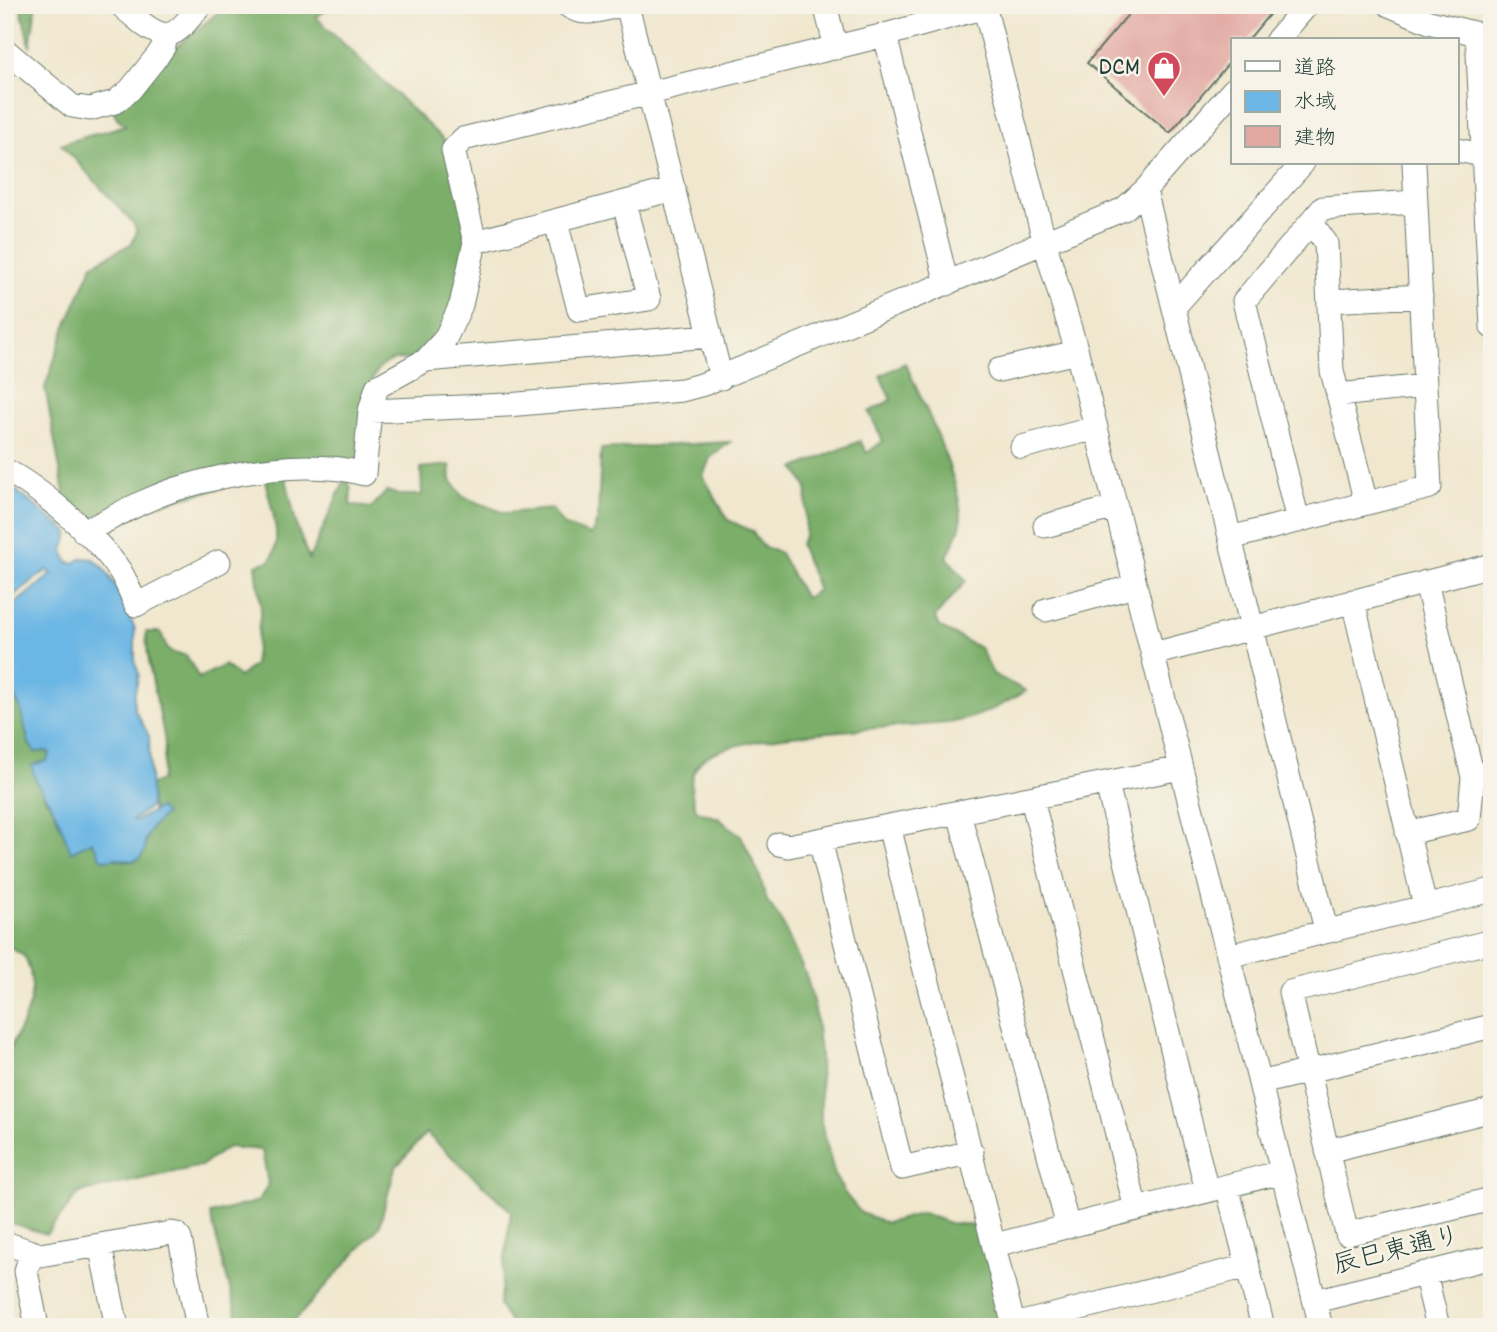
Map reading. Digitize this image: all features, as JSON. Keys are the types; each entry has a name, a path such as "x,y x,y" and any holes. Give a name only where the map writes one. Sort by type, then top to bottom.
{"street":[{"path":"122,5 156,34 166,36 175,33 201,5"},
{"path":"567,5 579,12 590,13 620,5"},
{"path":"627,5 721,378"},
{"path":"825,5 836,48"},
{"path":"1279,38 1307,5"},
{"path":"1389,5 1429,22 1484,36 1492,327"},
{"path":"84,532 149,499 214,479 262,471 320,467 340,467 364,474 370,411 377,387 426,360 444,339 461,305 475,242 453,149 463,139 836,48 985,6 1045,244 1077,352 1321,1327"},
{"path":"885,35 947,284"},
{"path":"5,50 72,106 90,109 116,102 130,90 164,46 166,36"},
{"path":"370,411 507,405 682,390 721,378 1124,209 1145,190 1231,92"},
{"path":"1458,150 1487,157"},
{"path":"1174,307 1302,164"},
{"path":"1230,538 1430,487 1414,164"},
{"path":"475,242 674,189"},
{"path":"1145,190 1326,930"},
{"path":"1298,521 1244,301 1323,208 1416,202"},
{"path":"556,222 579,310 649,299 624,203"},
{"path":"1311,222 1326,243 1332,371 1366,503"},
{"path":"1329,301 1421,296"},
{"path":"426,360 710,336"},
{"path":"999,370 1077,352"},
{"path":"1338,395 1425,386"},
{"path":"1022,447 1096,428"},
{"path":"5,470 51,502 84,532 121,572 136,605 219,562"},
{"path":"1045,526 1116,507"},
{"path":"1153,654 1492,565"},
{"path":"1407,834 1469,819 1473,777 1426,582"},
{"path":"1046,610 1135,586"},
{"path":"1353,601 1425,906"},
{"path":"779,844 788,846 820,840 1181,768"},
{"path":"1107,783 1217,1189 1248,1266 1263,1327"},
{"path":"1032,799 1136,1209"},
{"path":"959,813 1068,1227"},
{"path":"889,826 1014,1326 1248,1266"},
{"path":"820,840 902,1168 972,1152"},
{"path":"1229,956 1492,890"},
{"path":"1492,941 1290,992 1347,1234 1492,1199"},
{"path":"1260,1083 1492,1026"},
{"path":"1327,1151 1492,1110"},
{"path":"995,1245 1282,1172"},
{"path":"5,1243 40,1255 177,1234 198,1327"},
{"path":"100,1245 117,1327"},
{"path":"32,1252 26,1271 37,1327"},
{"name":"辰巳東通り","path":"1315,1301 1492,1257"},
{"path":"1425,1273 1438,1327"}],"green space":[{"path":"20,5 36,5 30,47"},
{"path":"227,5 334,5 316,17 451,147 469,242 447,328 415,359 390,361 376,373 366,398 358,467 318,462 88,523 67,509 45,387 66,326 93,264 131,244 137,232 134,224 61,144 126,125 117,118 112,109 165,56"},
{"path":"905,363 941,445 961,512 960,527 947,557 966,581 935,617 939,627 980,648 993,674 1026,691 988,711 958,721 817,733 718,751 701,761 693,773 691,792 697,811 718,818 741,836 759,874 767,901 780,918 807,978 815,1010 820,1054 821,1122 835,1176 846,1195 861,1213 886,1223 923,1213 949,1223 985,1226 1008,1327 513,1327 499,1306 511,1211 426,1133 395,1168 379,1227 289,1327 240,1327 210,1214 259,1201 268,1184 262,1150 228,1147 201,1166 79,1193 46,1234 5,1221 5,1058 22,1025 32,988 25,957 5,944 5,679 20,707 29,744 35,752 50,753 47,762 38,763 45,798 53,808 71,851 92,841 106,860 134,861 143,853 151,829 165,814 157,809 152,810 149,785 161,780 165,741 148,658 146,632 161,632 168,650 186,655 199,678 225,665 239,677 254,665 261,608 256,565 270,561 276,542 264,476 285,474 297,527 309,559 346,477 351,489 350,505 371,508 387,491 399,495 422,495 421,468 450,465 451,480 463,497 505,513 552,509 563,525 591,535 598,519 601,449 730,442 710,458 703,476 728,520 752,531 762,546 780,553 805,598 818,590 800,544 805,535 807,488 795,468 860,441 867,453 883,441 869,412 891,400 880,376"}],"water":[{"path":"5,482 69,533 63,551 68,562 74,563 82,558 93,559 103,567 116,587 135,629 135,663 139,674 134,708 149,736 151,806 132,820 135,821 159,808 165,814 151,828 140,858 133,861 101,858 92,841 71,852 56,815 35,778 32,765 47,761 50,753 35,752 29,743 20,707 5,679 5,612 52,574 47,570 5,602"}],"building":[{"name":"DCM","path":"1136,5 1277,5 1250,38 1231,38 1231,60 1170,133 1087,63"}],"place":[{"name":"DCM","path":"1164,98"}]}
